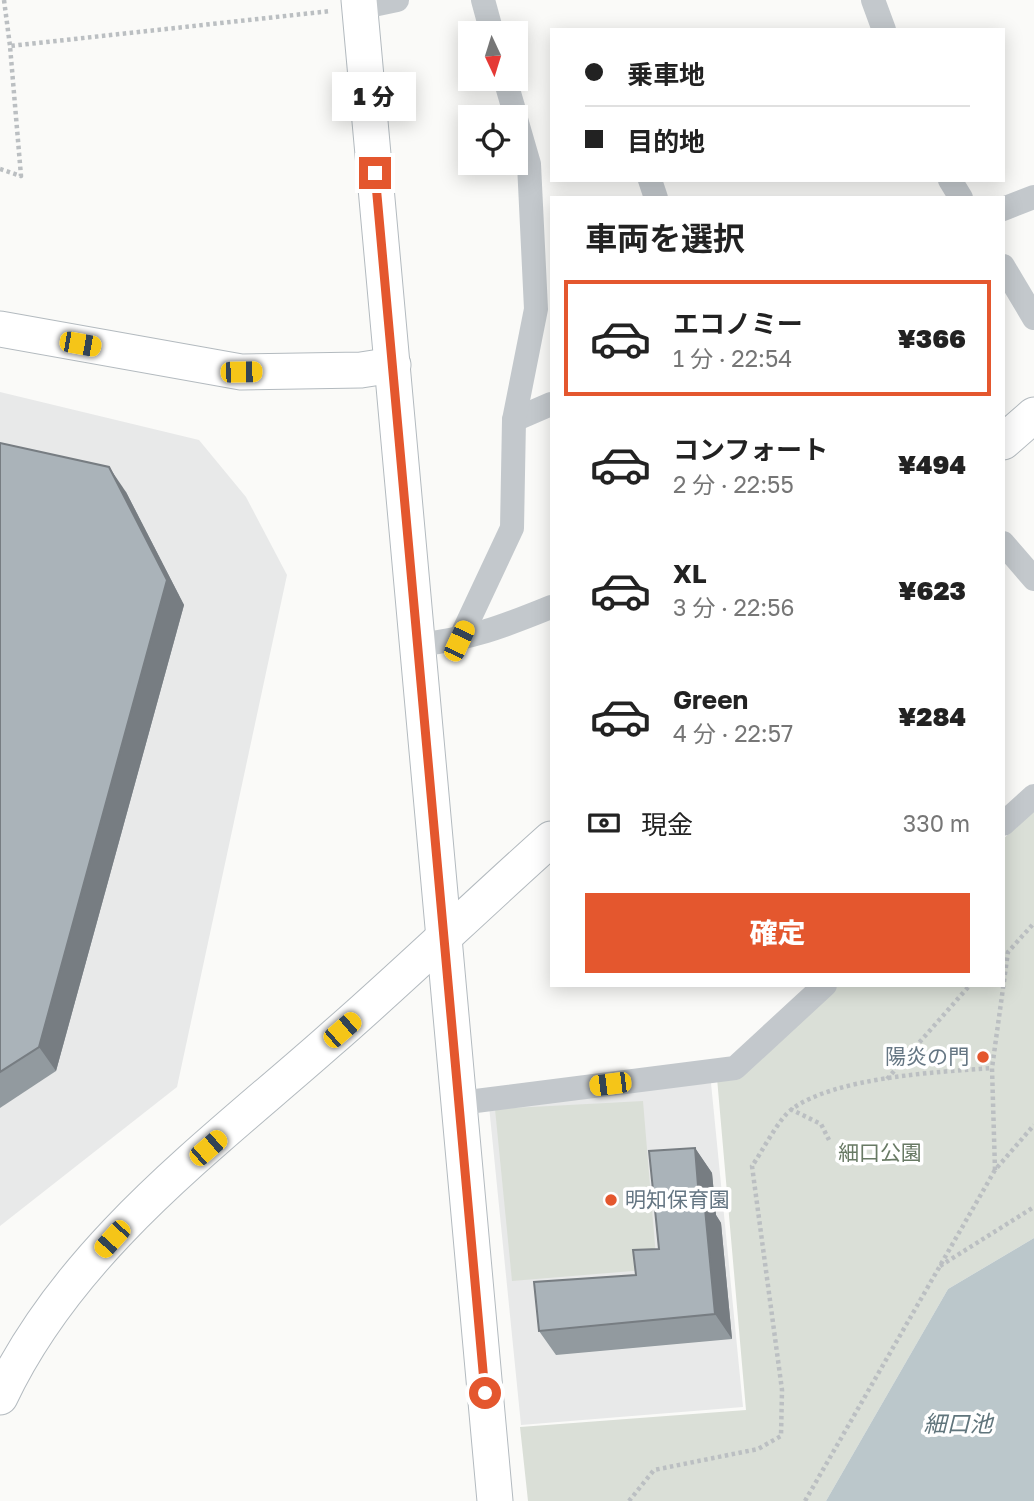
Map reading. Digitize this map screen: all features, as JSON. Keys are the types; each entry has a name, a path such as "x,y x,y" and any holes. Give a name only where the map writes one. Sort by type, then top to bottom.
{"street":[{"path":"397,0 359,4 495,1501"},
{"path":"483,0 489,21"},
{"path":"873,0 882,28"},
{"path":"459,641 512,528 514,420 536,309 540,160 528,139"},
{"path":"1005,208 1034,197"},
{"path":"1005,269 1034,318"},
{"path":"0,329 241,372 361,370 393,365"},
{"path":"514,420 550,404"},
{"path":"1005,440 1034,415"},
{"path":"1005,545 1034,579"},
{"path":"417,645 459,641 485,634 550,607"},
{"path":"1005,822 1034,796"},
{"path":"0,1397 12,1372 59,1297 130,1219 550,840"},
{"path":"460,1103 735,1068 823,987"}],"path":[{"path":"0,169 21,176 4,0"},
{"path":"10,47 359,4"},
{"path":"1005,954 1034,923"},
{"path":"1005,973 1008,951"},
{"path":"887,1080 968,987"},
{"path":"995,1170 992,1068 1003,987"},
{"path":"629,1501 654,1469 758,1448 781,1436 782,1390 752,1166 790,1109 828,1093 887,1080 992,1068"},
{"path":"790,1109 821,1124 828,1140"},
{"path":"805,1501 995,1170 1034,1125"},
{"path":"939,1267 1034,1207"}],"shaded area":[{"path":"0,392 199,440 246,497 287,575 177,1087 0,1226"},
{"name":"明知保育園","path":"711,1083 743,1407 521,1425 489,1106"}],"green space":[{"name":"細口公園","path":"1034,811 1034,1238 948,1289 826,1501 528,1501 520,1427 746,1410 717,1078 738,1076 837,987 1005,987 1005,837"},
{"path":"643,1101 657,1269 512,1281 495,1109"}],"water":[{"name":"細口池","path":"1034,1238 1034,1501 826,1501 948,1289"}],"building":[{"path":"0,443 109,467 167,580 39,1047 0,1072"},
{"path":"695,1148 699,1198 704,1198 715,1314 539,1331 534,1282 636,1275 633,1250 659,1249 649,1151"}],"place":[{"name":"陽炎の門","path":"983,1057"},
{"name":"明知保育園","path":"611,1200"}],"route":[{"path":"375,173 485,1393"}]}
